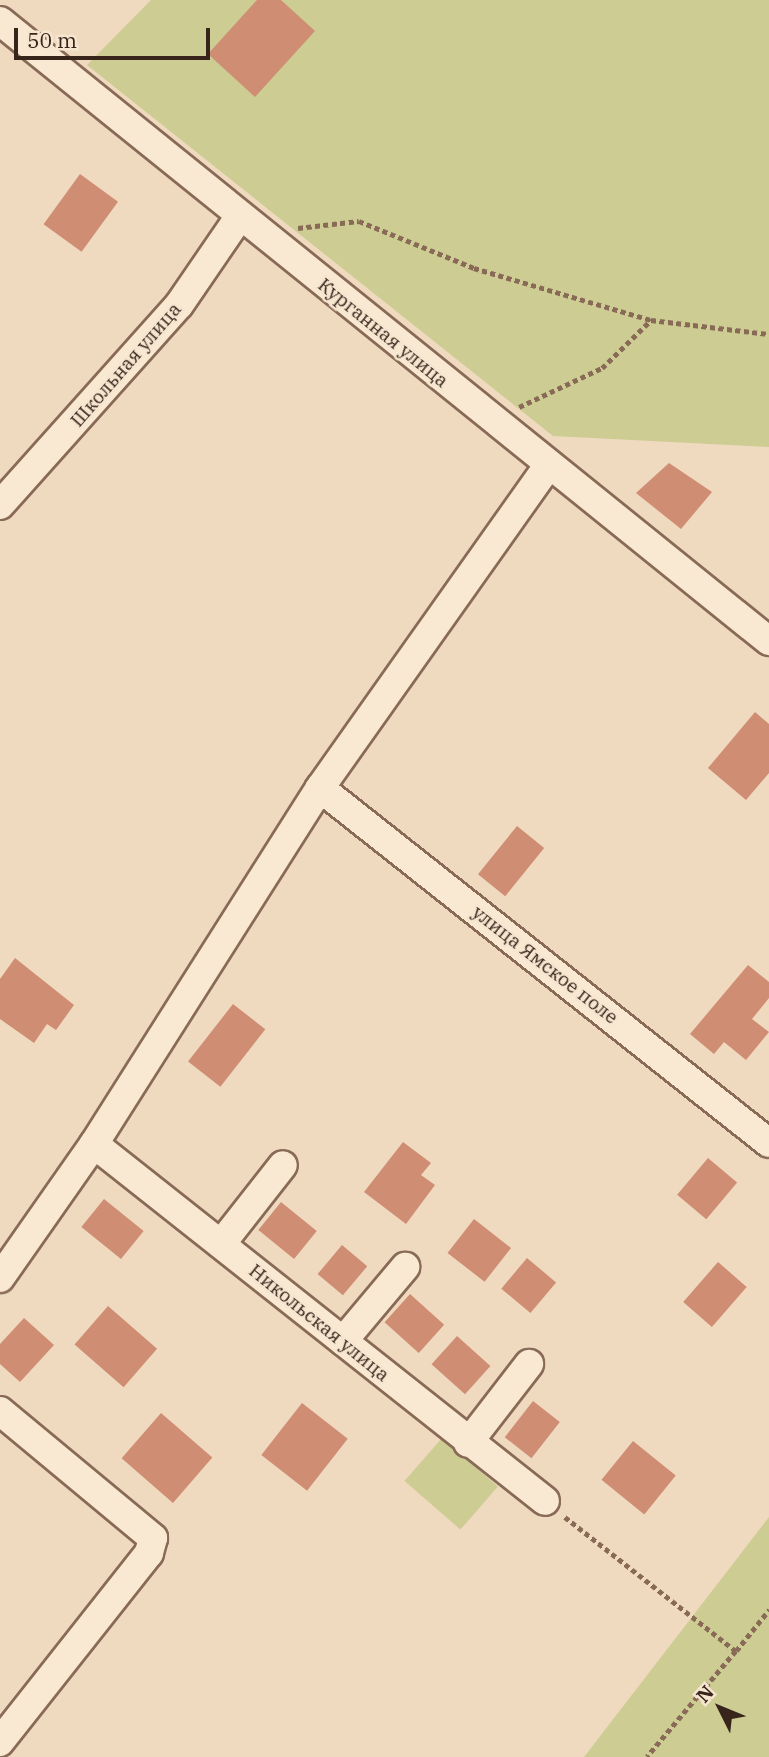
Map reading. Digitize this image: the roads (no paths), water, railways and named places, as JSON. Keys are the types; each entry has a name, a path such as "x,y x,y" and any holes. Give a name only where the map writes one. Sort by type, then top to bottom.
{"street":[{"name":"Курганная улица","path":"0,21 548,466 769,641"},
{"name":"Школьная улица","path":"0,505 250,224"},
{"path":"0,1278 94,1144 320,788 548,466"},
{"name":"улица Ямское поле","path":"320,788 769,1143"},
{"name":"Никольская улица","path":"94,1144 545,1502"},
{"path":"220,1244 283,1165"},
{"path":"343,1341 405,1267"},
{"path":"468,1443 529,1364"},
{"path":"0,1411 153,1538 149,1553 0,1742"}]}
